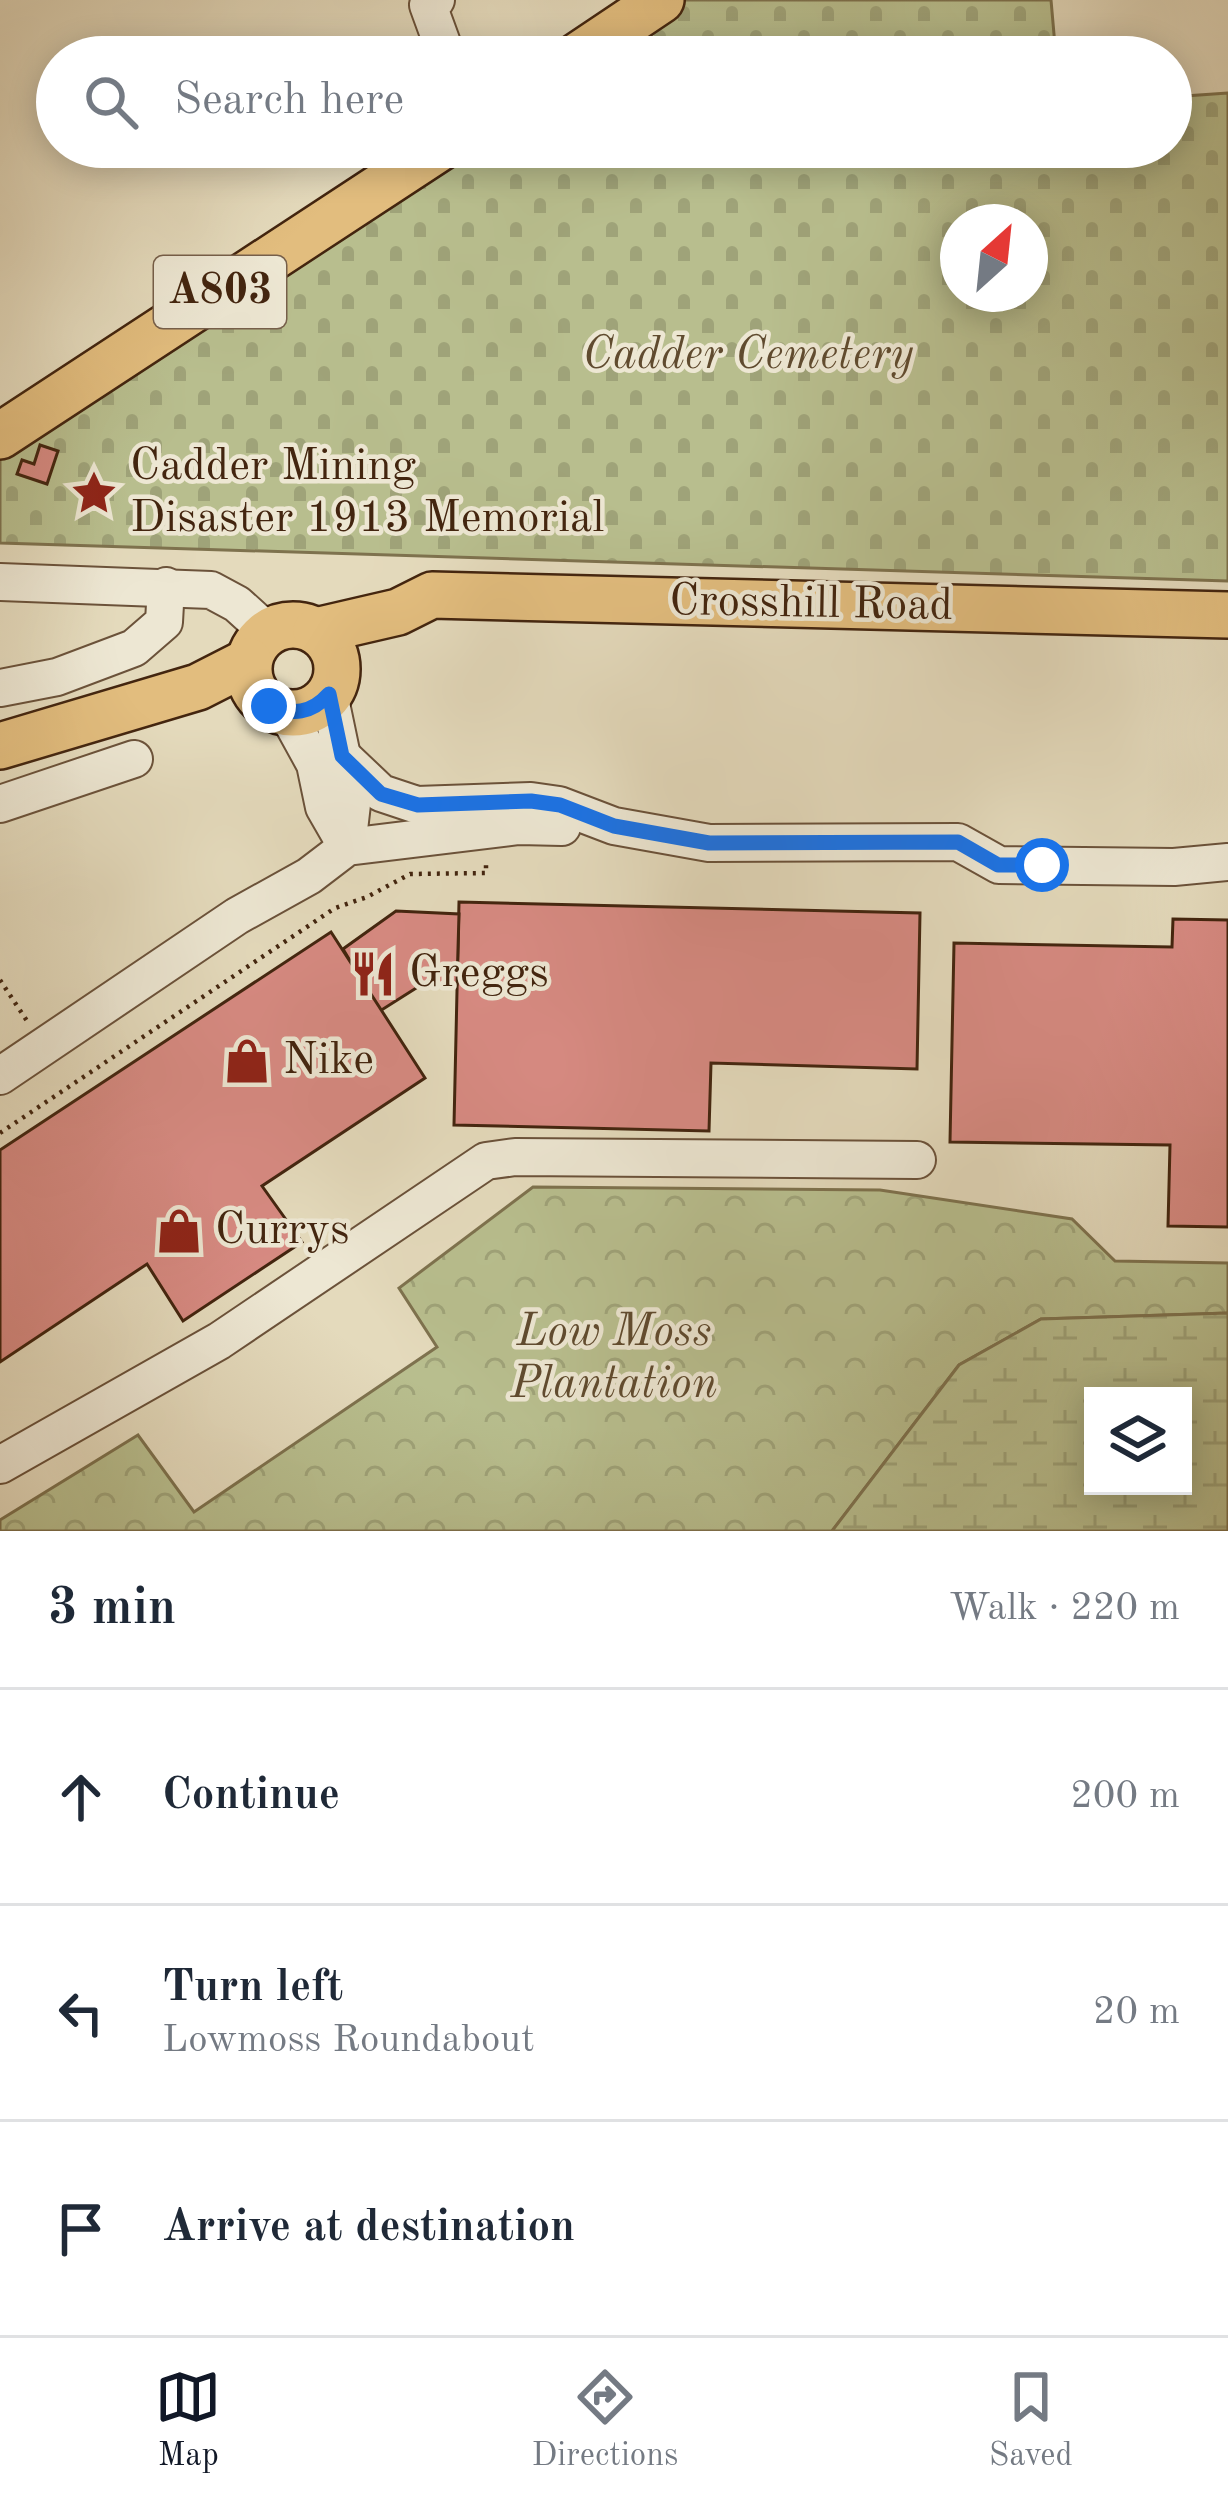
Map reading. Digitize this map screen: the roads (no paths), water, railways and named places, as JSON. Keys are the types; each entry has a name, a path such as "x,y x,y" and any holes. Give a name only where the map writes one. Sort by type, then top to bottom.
{"main road":[{"path":"608,36 662,0"},
{"name":"A803","path":"0,436 409,168"},
{"name":"Crosshill Road","path":"327,665 398,612 432,596 1228,615"},
{"path":"0,746 198,687 265,675 310,709 327,665 300,626 284,626 265,675"}],"street":[{"path":"436,0 428,5 439,36"},
{"path":"0,582 212,590 237,604 265,675 315,764 324,807 347,847"},
{"path":"0,688 57,677 134,648 164,622 166,586"},
{"path":"327,665 352,804 347,847"},
{"path":"342,756 381,794 418,805 531,801 560,805 614,826"},
{"path":"0,804 134,759"},
{"path":"0,1076 347,847 519,826 614,826 709,843 958,842 998,865 1174,867 1228,862"},
{"path":"485,832 516,842 652,844 678,838"},
{"path":"0,1465 219,1341 486,1161 514,1157 917,1160"}],"place":[{"name":"Cadder Mining Disaster 1913 Memorial","path":"94,493"},
{"name":"Greggs","path":"373,974"},
{"name":"Nike","path":"247,1061"},
{"name":"Currys","path":"179,1231"}],"park label":[{"name":"Cadder Cemetery","path":"748,356"},
{"name":"Low Moss Plantation","path":"614,1359"}]}
